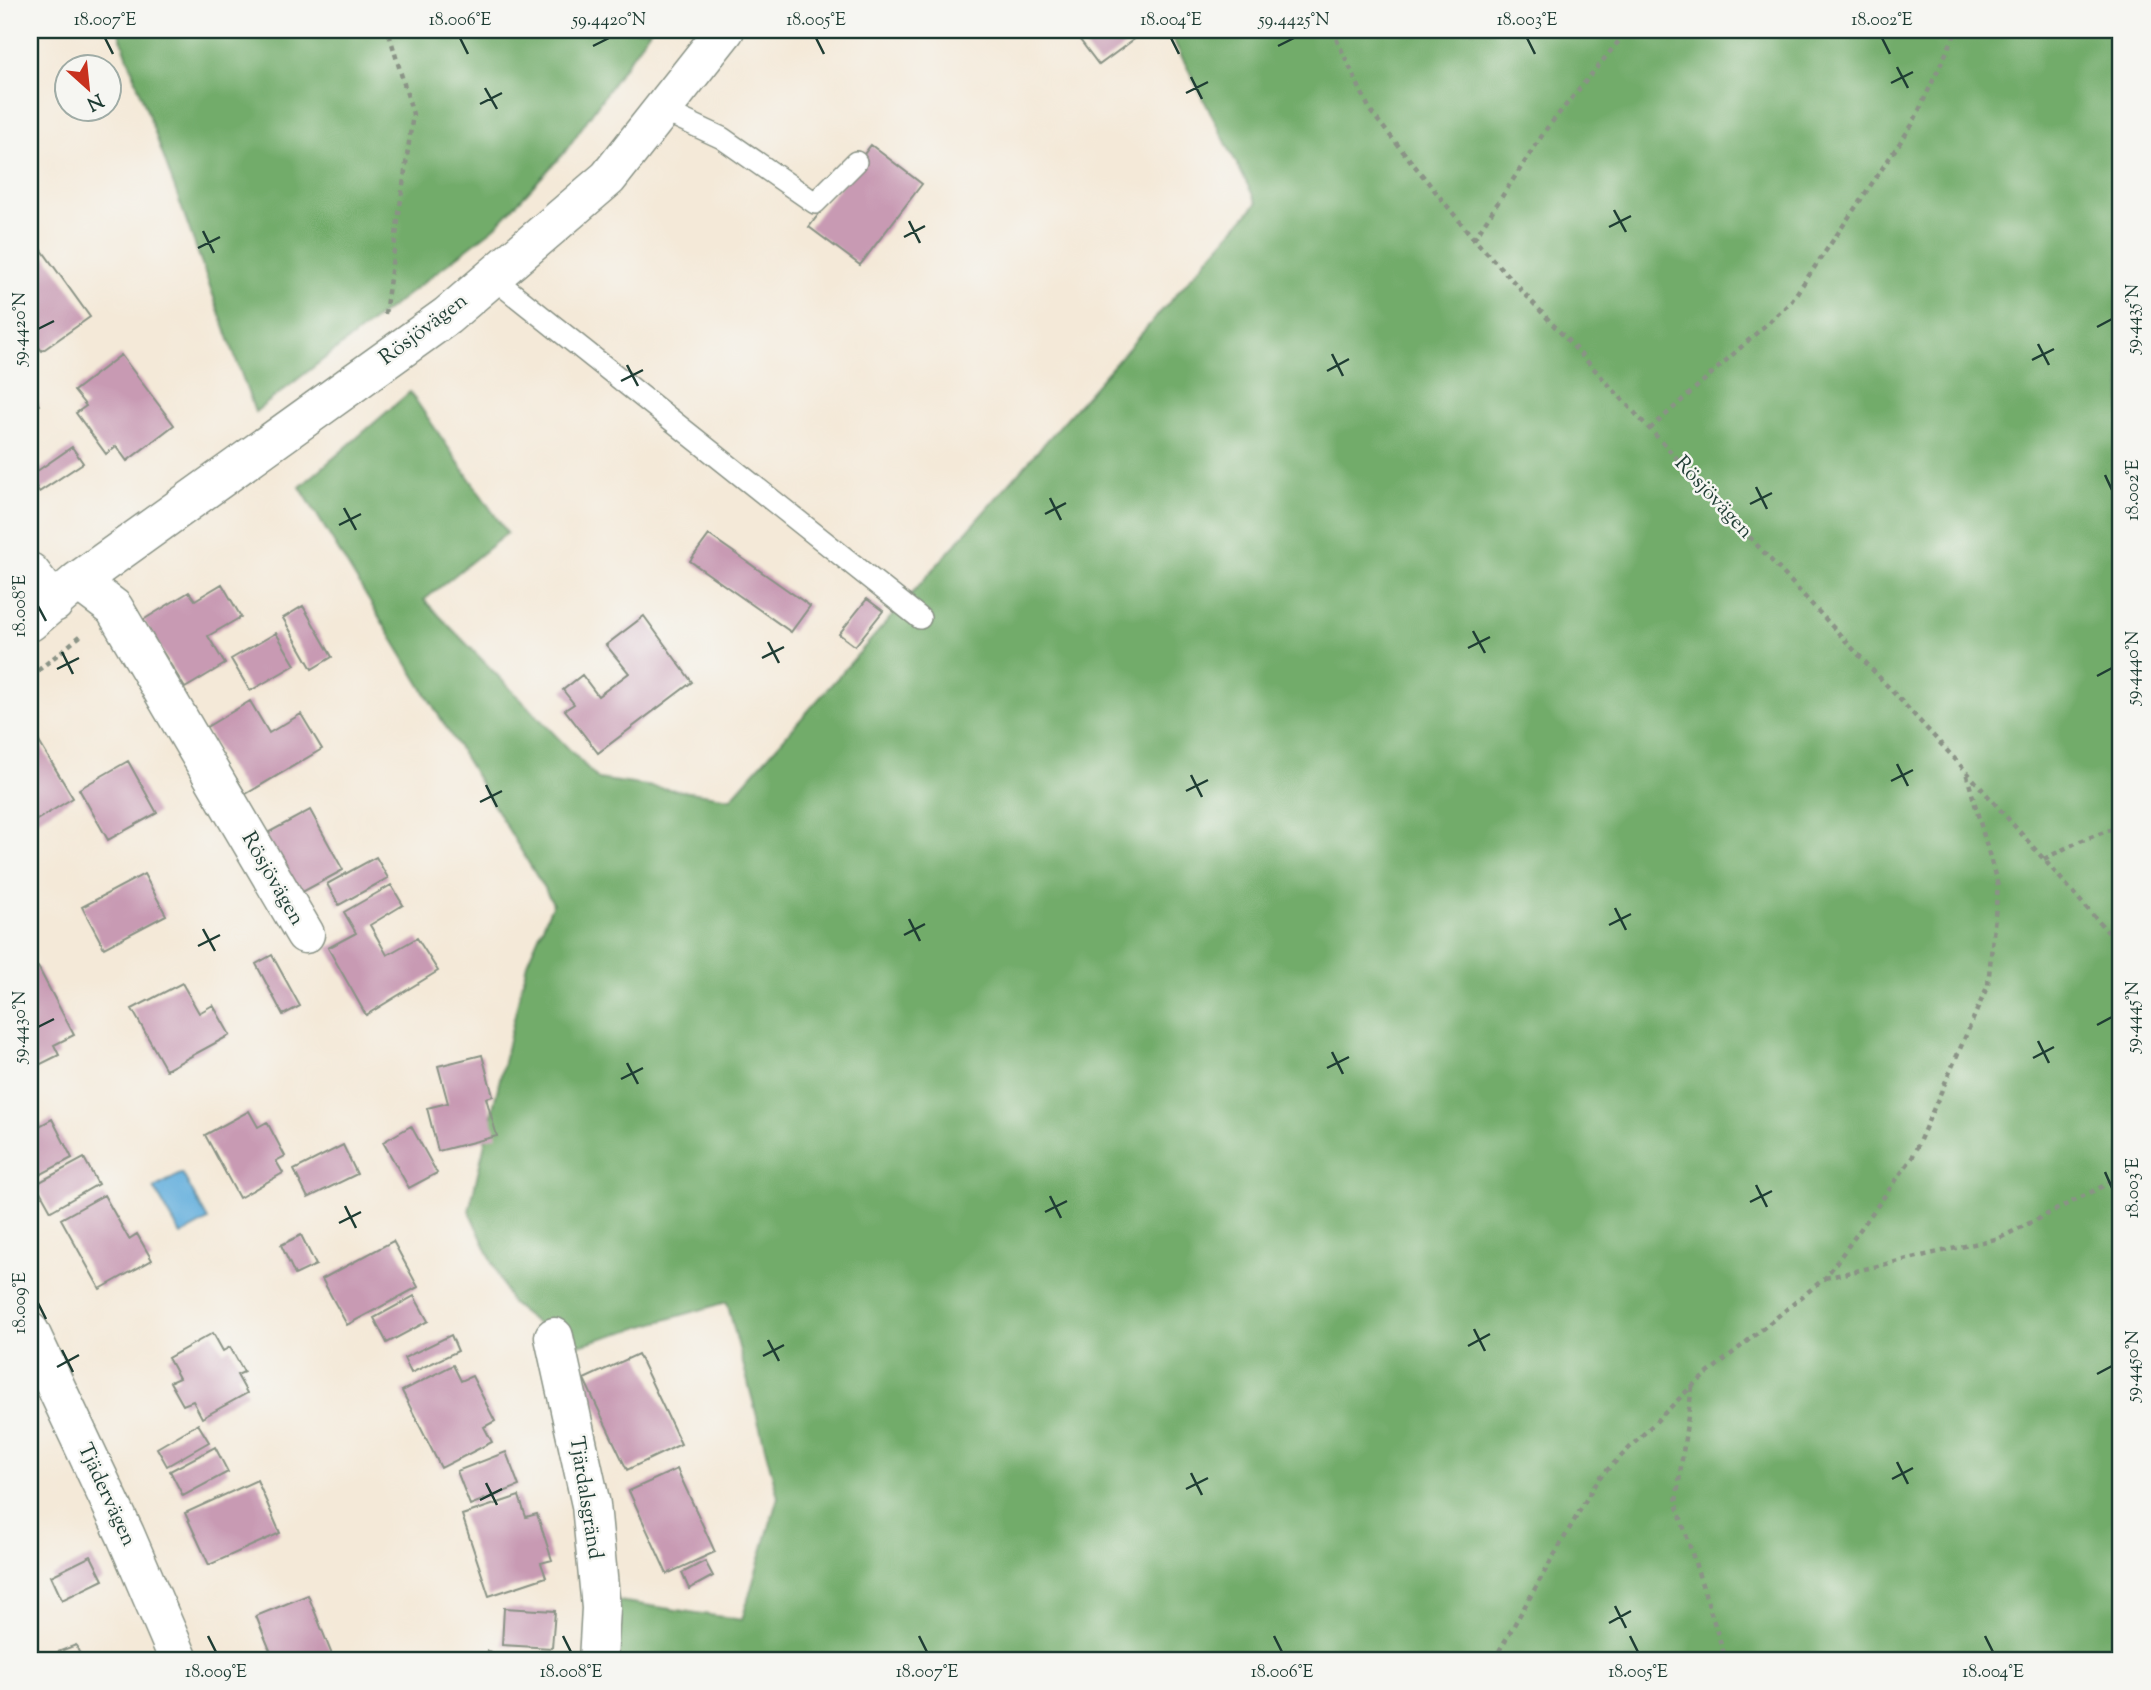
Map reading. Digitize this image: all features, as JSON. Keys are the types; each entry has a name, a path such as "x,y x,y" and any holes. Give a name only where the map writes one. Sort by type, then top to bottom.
{"street":[{"name":"Rösjövägen","path":"54,602 447,316 608,178 725,30"},
{"path":"30,572 54,602"},
{"name":"Rösjövägen","path":"54,602 114,608 305,934"},
{"name":"Tjädervägen","path":"30,1332 125,1534 179,1660"},
{"name":"Tjärdalsgränd","path":"554,1337 591,1505 601,1608 598,1660"}],"lane":[{"path":"662,110 722,138 815,203 856,162"},
{"path":"492,277 920,618"}],"path":[{"path":"377,366 413,114 388,30"},
{"name":"Rösjövägen","path":"1332,30 1371,112 1474,239 1966,771 2121,947"},
{"path":"1474,239 1547,128 1628,30"},
{"path":"1650,429 1790,303 1912,125 1957,30"},
{"path":"1494,1660 1598,1479 1692,1386 1825,1278 1912,1158 1988,985 1998,886 1966,771"},
{"path":"2044,859 2080,841 2121,826"},
{"path":"1825,1278 2000,1238 2121,1177"},
{"path":"1692,1386 1676,1503 1726,1660"}],"green space":[{"path":"118,30 650,30 564,153 494,228 255,412"},
{"path":"1168,30 2121,30 2121,1660 617,1660 618,1601 742,1620 778,1497 727,1302 572,1347 554,1337 511,1303 469,1211 527,963 553,903 300,487 410,392 507,533 424,600 598,779 731,798 1257,203"}],"water":[{"path":"182,1173 208,1220 181,1235 154,1188"}],"building":[{"path":"1085,30 1144,32 1099,65 1077,36"},
{"path":"871,145 922,184 860,265 809,227"},
{"path":"39,246 90,317 42,351 30,337 30,252"},
{"path":"121,355 174,425 127,461 116,446 106,454 76,413 86,406 74,391"},
{"path":"30,392 39,405 30,412"},
{"path":"72,447 83,463 39,492 30,476"},
{"path":"709,535 810,606 791,632 690,561"},
{"path":"222,584 241,617 208,636 225,664 185,688 143,620 189,592 195,600"},
{"path":"867,599 883,611 855,646 839,634"},
{"path":"303,606 332,657 312,669 283,618"},
{"path":"644,616 692,682 598,753 565,710 574,704 563,690 582,675 598,696 629,673 606,645"},
{"path":"276,633 295,665 250,691 231,659"},
{"path":"250,701 269,733 301,714 322,749 246,794 205,728"},
{"path":"30,727 73,798 30,824"},
{"path":"128,761 157,813 108,840 79,789"},
{"path":"310,810 343,870 295,896 262,836"},
{"path":"376,857 388,878 339,905 327,884"},
{"path":"144,874 166,915 104,948 82,907"},
{"path":"391,885 403,905 370,925 387,955 417,938 438,971 366,1015 328,948 356,933 344,912"},
{"path":"272,955 300,1006 283,1015 256,964"},
{"path":"38,967 74,1035 54,1045 59,1055 31,1069 30,971"},
{"path":"182,983 199,1013 213,1005 230,1035 166,1070 132,1009"},
{"path":"482,1055 493,1096 486,1098 497,1136 438,1151 427,1108 448,1103 438,1066"},
{"path":"249,1111 258,1127 267,1122 285,1156 276,1161 283,1173 239,1198 205,1135"},
{"path":"52,1119 72,1158 34,1178 30,1170 30,1131"},
{"path":"411,1126 437,1173 409,1188 383,1142"},
{"path":"343,1145 357,1174 308,1198 294,1170"},
{"path":"84,1158 98,1184 51,1211 36,1184"},
{"path":"104,1195 129,1239 137,1234 152,1260 100,1289 61,1219"},
{"path":"301,1235 316,1265 295,1275 281,1245"},
{"path":"393,1241 418,1287 347,1325 322,1279"},
{"path":"414,1296 428,1321 387,1343 374,1318"},
{"path":"213,1333 223,1351 230,1347 244,1372 237,1375 247,1393 202,1418 193,1401 183,1405 170,1382 179,1378 168,1358"},
{"path":"451,1335 458,1351 411,1373 404,1358"},
{"path":"638,1354 681,1444 627,1470 584,1379"},
{"path":"453,1365 461,1381 472,1376 495,1421 484,1427 492,1442 441,1468 402,1391"},
{"path":"198,1424 209,1442 167,1466 157,1448"},
{"path":"215,1447 228,1472 183,1496 170,1471"},
{"path":"506,1452 519,1486 470,1505 457,1471"},
{"path":"677,1469 715,1552 667,1574 629,1491"},
{"path":"257,1480 280,1533 209,1565 185,1513"},
{"path":"519,1496 526,1517 537,1514 552,1560 541,1563 546,1577 489,1596 462,1515"},
{"path":"91,1556 103,1580 62,1600 51,1576"},
{"path":"705,1561 713,1576 689,1589 682,1573"},
{"path":"308,1595 334,1660 274,1660 256,1616"},
{"path":"504,1608 555,1611 552,1648 502,1645"},
{"path":"76,1645 82,1660 37,1660"},
{"path":"488,1651 511,1660 484,1660"}]}
